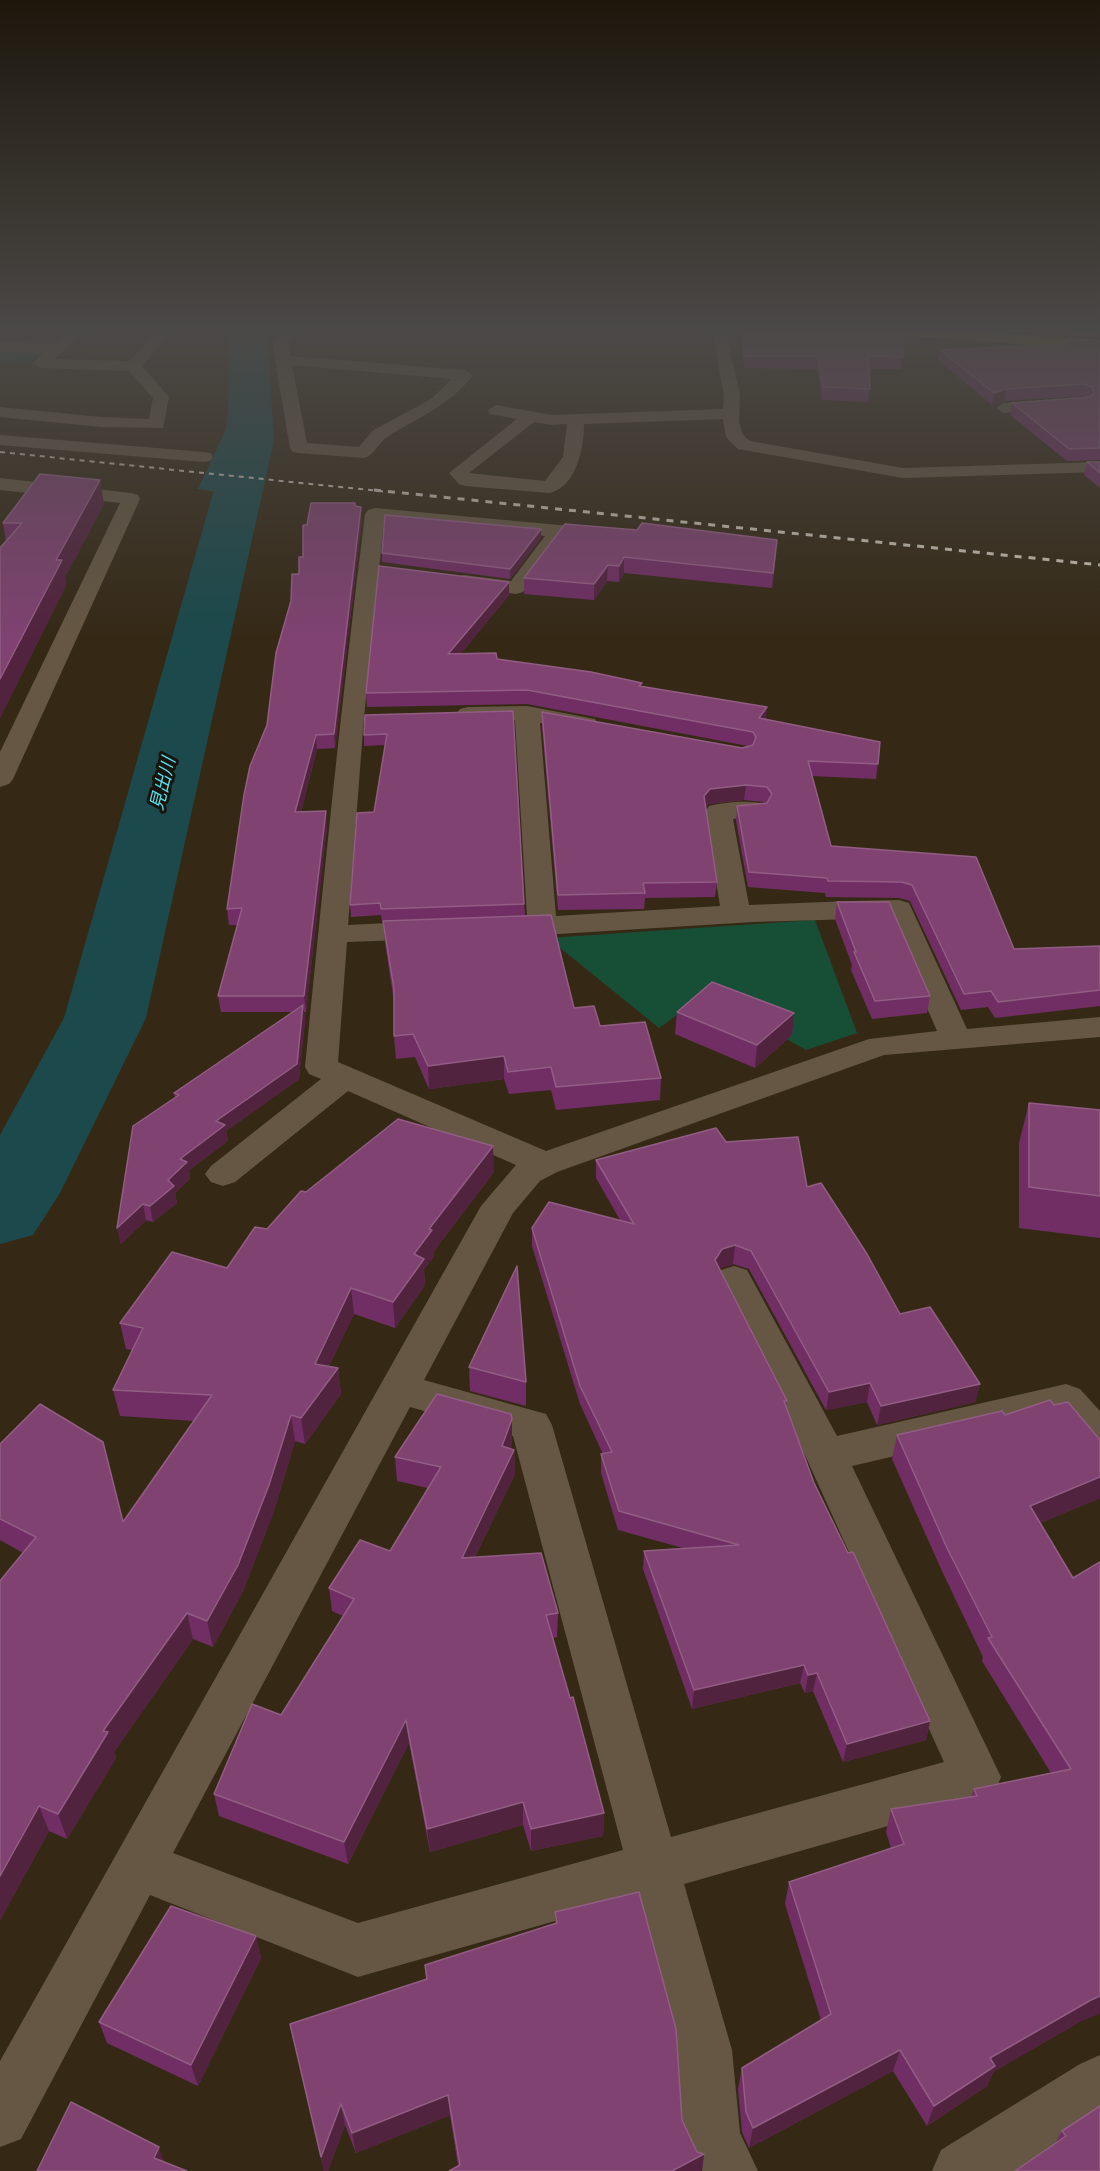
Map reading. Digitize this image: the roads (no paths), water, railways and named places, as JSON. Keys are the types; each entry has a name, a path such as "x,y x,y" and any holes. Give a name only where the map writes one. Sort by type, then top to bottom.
{"street":[{"path":"296,433 299,448 364,453 381,433"},
{"path":"509,433 458,473 465,480 550,487 571,464 576,444 576,433"},
{"path":"735,433 735,437 744,445 897,472 1100,467"},
{"path":"0,440 204,457"},
{"path":"0,484 131,500 0,779"},
{"path":"545,1164 321,1067 333,934 382,571 375,514 591,534"},
{"path":"449,579 516,588 559,531"},
{"path":"445,715 526,713 606,728"},
{"path":"526,713 542,926"},
{"path":"736,914 718,812 756,810"},
{"path":"333,934 542,926 819,908 899,909 956,1039"},
{"path":"0,2118 499,1206 528,1173 545,1164 880,1046 1100,1027"},
{"path":"223,1174 344,1077"},
{"path":"138,1865 358,1950 975,1777 826,1455 734,1280"},
{"path":"399,1389 531,1425 704,2050 711,2139 728,2171"},
{"path":"826,1455 1066,1400 1100,1440"},
{"path":"962,2171 1100,2084"}],"water":[{"path":"224,433 265,433 256,498 198,489"}],"waterway":[{"name":"見出川","path":"0,1212 14,1193 105,1018 251,433"}],"railway":[{"path":"0,452 389,492"},
{"path":"374,490 1100,565"}]}
